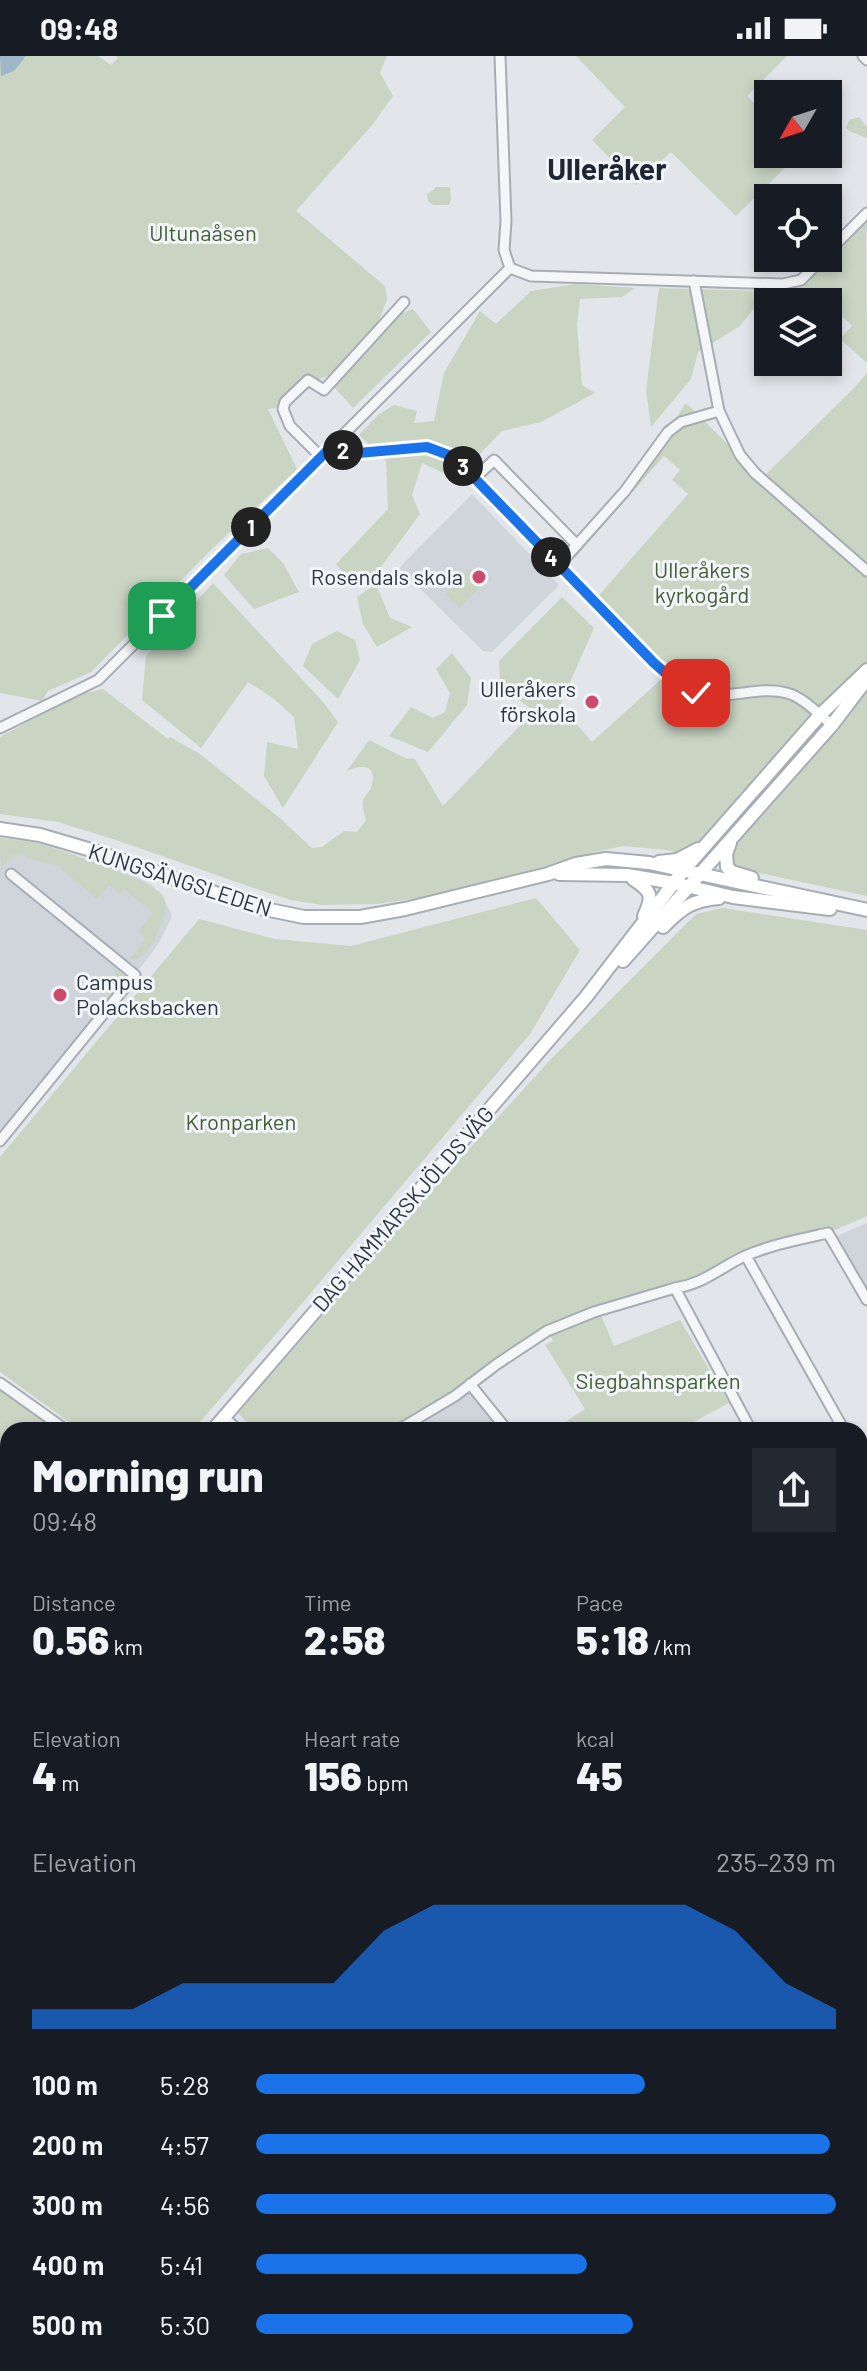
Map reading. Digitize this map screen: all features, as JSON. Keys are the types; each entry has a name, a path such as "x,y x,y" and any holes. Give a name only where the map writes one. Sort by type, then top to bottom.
{"main road":[{"name":"DAG HAMMARSKJÖLDS VÄG","path":"638,939 683,871 820,715 867,670"},
{"name":"DAG HAMMARSKJÖLDS VÄG","path":"221,1422 586,997 700,875 832,725 867,679"},
{"name":"KUNGSÄNGSLEDEN","path":"0,829 40,835 239,902 304,917 383,914 606,859 649,863 769,888"},
{"path":"731,839 726,854 727,867 732,872 752,878 769,888 867,912"},
{"path":"649,863 677,860 708,843"},
{"name":"KUNGSÄNGSLEDEN","path":"548,874 627,875 733,897"},
{"path":"627,875 645,888 650,897 638,939"},
{"path":"638,939 701,900 733,897 867,912"}],"street":[{"path":"500,56 506,221 504,250 510,268"},
{"path":"842,238 867,213"},
{"path":"510,268 531,276 783,284 801,280 809,272"},
{"path":"0,728 98,680 510,268"},
{"path":"694,281 719,411 740,455 755,473 867,571"},
{"path":"320,456 290,426 283,409 285,402 308,380 324,390 404,302"},
{"path":"559,565 625,491 668,432 681,422 719,411"},
{"path":"331,447 358,453 427,447 454,457 666,675 689,690 716,696 776,690 798,698 832,725"},
{"path":"475,478 494,460 577,545"},
{"path":"0,1141 135,975 11,874"},
{"path":"411,1422 455,1396 547,1331 692,1285 746,1256 828,1233 867,1300"},
{"path":"746,1256 839,1422"},
{"path":"675,1288 747,1422"},
{"path":"0,1383 55,1422"},
{"path":"470,1384 501,1422"}],"shaded area":[{"name":"Rosendals skola","path":"472,494 559,585 492,652 483,651 399,568"},
{"name":"Campus Polacksbacken","path":"0,838 40,844 127,872 152,885 172,916 159,943 135,975 0,1141"},
{"path":"867,1223 867,1293 835,1237"},
{"path":"469,1389 495,1422 417,1422"}],"green space":[{"name":"Ultunaåsen","path":"0,56 98,56 111,65 118,58 116,56 387,56 380,73 393,96 373,124 296,211 385,286 387,299 365,343 336,373 302,385 276,408 268,409 297,469 211,550 91,672 48,691 42,701 0,693"},
{"path":"576,56 787,56 763,80 754,80 754,89 747,96 754,103 754,168 785,168 769,184 754,184 754,198 736,216 671,152 636,185 592,140 625,107"},
{"path":"859,117 867,127 867,138 846,128 849,120"},
{"path":"435,187 450,187 449,205 433,205 428,201 427,194"},
{"path":"867,222 867,363 842,341 852,326 842,316 842,288 782,288 783,284 801,280 809,272 842,272 842,248"},
{"path":"575,284 635,288 622,297 580,299 577,325 582,385 595,393 541,422 502,431 452,477 422,463 412,495 420,514 378,571 350,581 336,564 388,509 386,461 359,435 378,415 394,405 417,411 414,423 434,421 444,373 480,311 496,324 531,291"},
{"path":"659,288 754,291 754,308 740,326 698,352 691,379 651,427 646,390"},
{"path":"413,309 431,332 353,408 333,386 397,315"},
{"name":"Ulleråkers kyrkogård","path":"867,373 867,896 667,850 624,846 423,897 378,904 322,905 291,900 58,822 0,814 0,737 77,695 103,689 168,739 170,737 200,754 312,848 322,847 344,831 357,832 366,820 363,801 371,786 372,772 366,767 347,771 369,740 405,758 415,759 443,806 534,711 500,686 499,661 562,597 594,628 560,705 592,742 666,675 594,601 688,494 672,480 680,470 664,456 575,558 559,565 659,443 686,403 762,478"},
{"path":"268,548 283,563 299,592 254,609 224,575 241,554"},
{"path":"470,568 485,582 459,608 445,594"},
{"path":"213,583 338,722 283,808 264,776 267,742 298,749 294,717 273,698 248,682 201,748 142,700 146,656"},
{"path":"376,584 390,618 412,627 377,647 363,624 357,597"},
{"path":"337,631 355,640 360,660 338,699 303,666 312,644"},
{"path":"452,653 471,678 467,705 428,752 389,736 411,707 433,718 445,712 450,693 436,669"},
{"path":"0,838 37,843 64,851 125,874 156,890 163,896 165,911 147,950 140,958 130,958 146,939 138,932 153,913 124,889 120,894 109,885 97,899 60,866 29,859 22,854 14,855 1,870"},
{"name":"Kronparken","path":"536,898 580,950 530,1034 200,1422 69,1422 0,1372 0,1157 199,919 275,939 351,946"},
{"path":"722,908 867,930 867,1216 828,1233 746,1256 707,1279 566,1323 407,1422 246,1422 238,1413 448,1172 551,1059 696,914"},
{"path":"113,970 126,977 125,980 103,1006 109,996 103,990 117,973"},
{"name":"Siegbahnsparken","path":"600,1313 614,1346 680,1320 729,1403 693,1422 565,1422 585,1409 545,1345 553,1341 549,1333"},
{"path":"0,1389 47,1422 0,1422"}],"water":[{"path":"0,56 26,56 14,71 1,76"}],"place":[{"name":"Rosendals skola","path":"479,577"},
{"name":"Ulleråkers förskola","path":"592,702"},
{"name":"Campus Polacksbacken","path":"60,995"}],"district":[{"name":"Ulleråker","path":"607,170"}],"route":[{"path":"162,616 331,447 358,453 427,447 454,457 666,675 696,693"}]}
